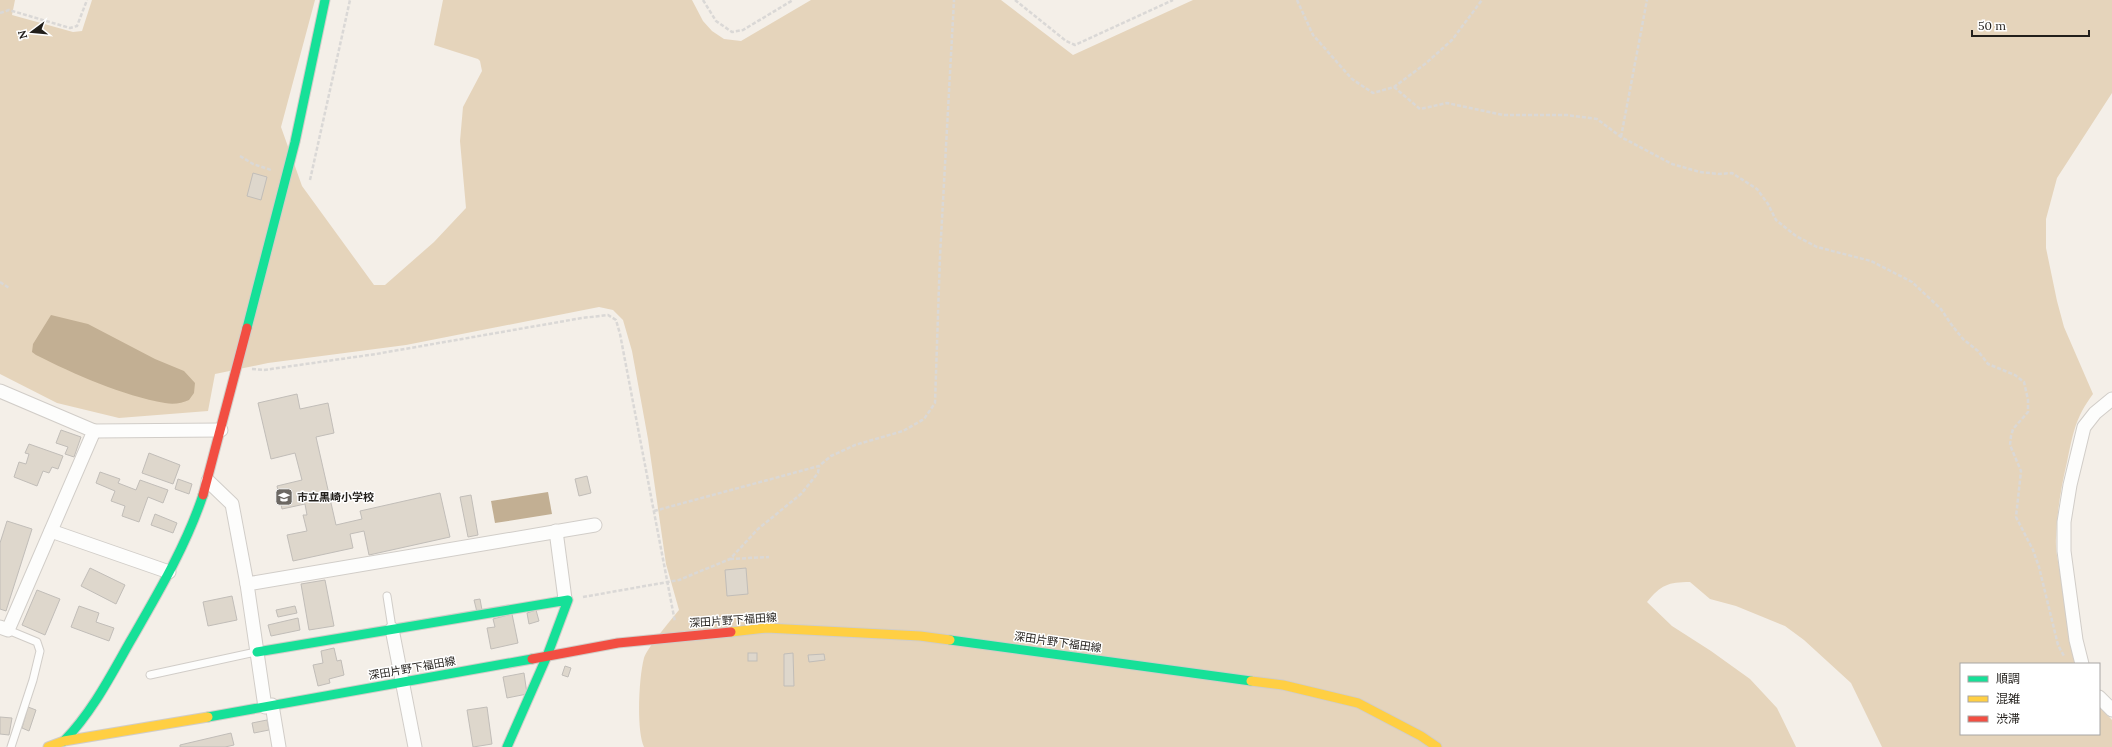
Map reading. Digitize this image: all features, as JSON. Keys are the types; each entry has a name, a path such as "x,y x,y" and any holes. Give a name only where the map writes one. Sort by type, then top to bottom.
{"main road":[{"path":"62,744 79,726 110,679 182,548 208,481 308,93 325,0"},
{"path":"257,652 567,599 547,656 507,747"},
{"name":"深田片野下福田線","path":"48,747 618,643 767,628 920,636 1283,685 1358,703 1421,736 1437,747"}],"street":[{"path":"0,391 94,431 220,430"},
{"path":"2082,663 2076,640 2064,551 2064,522 2070,485 2084,427 2095,413 2112,399"},
{"path":"4,628 50,531 94,431"},
{"path":"208,481 232,504 247,584 257,652 279,747"},
{"path":"247,584 595,525"},
{"path":"50,531 169,572"},
{"path":"556,531 567,599"},
{"path":"392,629 415,747"},
{"path":"2100,698 2112,710"}],"lane":[{"path":"387,596 392,629"},
{"path":"4,628 37,642 40,651 33,680 11,747"},
{"path":"150,675 257,652"}],"path":[{"path":"0,13 9,10 70,28 77,26 87,0"},
{"path":"310,180 350,0"},
{"path":"703,0 716,21 732,32 744,30 793,0"},
{"path":"654,511 819,466 831,456 855,445 903,431 924,419 935,403 940,256 954,0"},
{"path":"1015,0 1066,42 1075,45 1173,0"},
{"path":"1297,0 1313,35 1352,79 1373,93 1394,87 1425,64 1452,40 1482,0"},
{"path":"1622,137 1634,79 1647,0"},
{"path":"1394,87 1420,109 1447,103 1503,115 1567,115 1597,119 1622,137 1672,164 1686,169 1720,174 1732,173 1757,189 1768,204 1776,220 1796,236 1817,247 1871,261 1912,282 1941,309 1959,334 1978,351 1988,364 2015,375 2024,382 2028,400 2028,412 2013,428 2011,436 2012,451 2021,471 2016,516 2033,550 2058,645 2068,662"},
{"path":"240,156 253,164 287,174"},
{"path":"0,282 9,288"},
{"path":"264,370 608,315 616,320 620,334 675,622"},
{"path":"730,559 758,529 802,494 818,474 819,466"},
{"path":"567,599 679,580 730,559 769,557"}],"shaded area":[{"path":"0,0 15,0 12,15 73,32 82,31 92,0 315,0 281,127 302,186 374,285 385,285 434,242 466,208 460,141 463,107 482,71 480,61 478,59 434,45 443,0 692,0 703,21 712,31 724,39 741,41 811,0 1001,0 1073,55 1193,0 2112,0 2112,93 2057,178 2046,219 2046,248 2057,301 2064,327 2093,394 2078,419 2073,435 2058,509 2056,544 2057,555 2070,633 2077,663 1960,663 1960,735 2100,735 2100,707 2112,720 2112,747 1882,747 1851,683 1804,640 1785,626 1736,606 1710,599 1690,582 1670,584 1661,588 1647,602 1672,626 1711,651 1750,679 1777,708 1796,747 644,747 641,739 639,703 644,658 654,641 679,610 666,564 648,439 632,351 623,320 613,310 599,307 406,345 268,363 215,374 208,411 119,418 57,403 0,374"},
{"path":"51,315 88,324 155,359 184,371 195,383 194,393 189,400 178,403 168,404 149,400 99,384 36,355 32,352 33,344"},
{"path":"548,492 552,514 495,523 491,501"}],"building":[{"path":"253,173 267,177 261,200 247,196"},
{"path":"297,394 300,409 328,403 334,433 316,437 336,525 362,519 360,511 440,493 450,537 369,555 364,531 350,534 353,548 293,561 287,535 307,531 303,515 307,515 305,504 282,509 277,486 302,480 295,453 271,459 258,403"},
{"path":"61,430 81,437 74,457 65,454 68,447 56,443"},
{"path":"29,444 63,456 58,469 52,467 49,473 43,471 37,486 14,477 19,462 26,464 29,454 25,453"},
{"path":"149,453 180,465 173,484 142,473"},
{"path":"100,472 120,479 118,483 136,490 140,480 168,490 163,503 148,497 139,522 122,516 125,506 111,501 115,491 96,483"},
{"path":"587,476 591,493 579,496 575,479"},
{"path":"178,479 192,484 189,494 175,489"},
{"path":"471,495 478,535 468,537 460,497"},
{"path":"155,514 177,523 173,533 151,525"},
{"path":"7,521 32,529 6,611 0,609 0,543"},
{"path":"90,568 125,585 116,604 81,586"},
{"path":"746,568 748,594 727,596 725,570"},
{"path":"325,580 334,626 309,630 301,584"},
{"path":"37,590 60,599 45,635 22,625"},
{"path":"232,596 237,620 208,626 203,602"},
{"path":"480,599 482,610 477,612 474,600"},
{"path":"79,606 99,613 96,622 114,628 109,641 71,627"},
{"path":"295,606 297,613 278,617 276,610"},
{"path":"536,610 539,621 529,624 527,613"},
{"path":"512,614 518,643 491,649 487,628 495,627 493,619"},
{"path":"298,618 300,630 271,636 268,625"},
{"path":"334,648 337,661 341,660 344,675 329,679 330,683 318,686 313,665 323,663 321,651"},
{"path":"748,653 757,653 757,661 748,661"},
{"path":"793,653 794,686 784,686 784,654"},
{"path":"824,654 825,660 809,662 808,655"},
{"path":"565,666 571,668 568,677 562,675"},
{"path":"524,673 527,694 507,698 503,677"},
{"path":"28,707 36,710 29,731 22,728"},
{"path":"487,707 492,744 473,747 467,710"},
{"path":"0,717 12,718 9,735 0,734"},
{"path":"267,720 269,730 254,733 252,723"},
{"path":"231,733 234,745 225,747 180,747 180,745"}],"traffic: fast":[{"path":"247,328 295,142 325,0"},
{"path":"64,741 93,705 151,605 180,551 203,495"},
{"path":"257,652 568,600 547,656 507,747"},
{"path":"950,640 1251,681"},
{"path":"208,717 532,659"}],"traffic: slow":[{"path":"731,632 767,628 920,636 950,640"},
{"path":"1251,681 1283,685 1358,703 1421,736 1437,747"},
{"path":"48,747 64,741 208,717"}],"traffic: jam":[{"path":"203,495 247,328"},
{"path":"532,659 618,643 731,632"}],"place":[{"name":"市立黒崎小学校","path":"284,497"}]}
